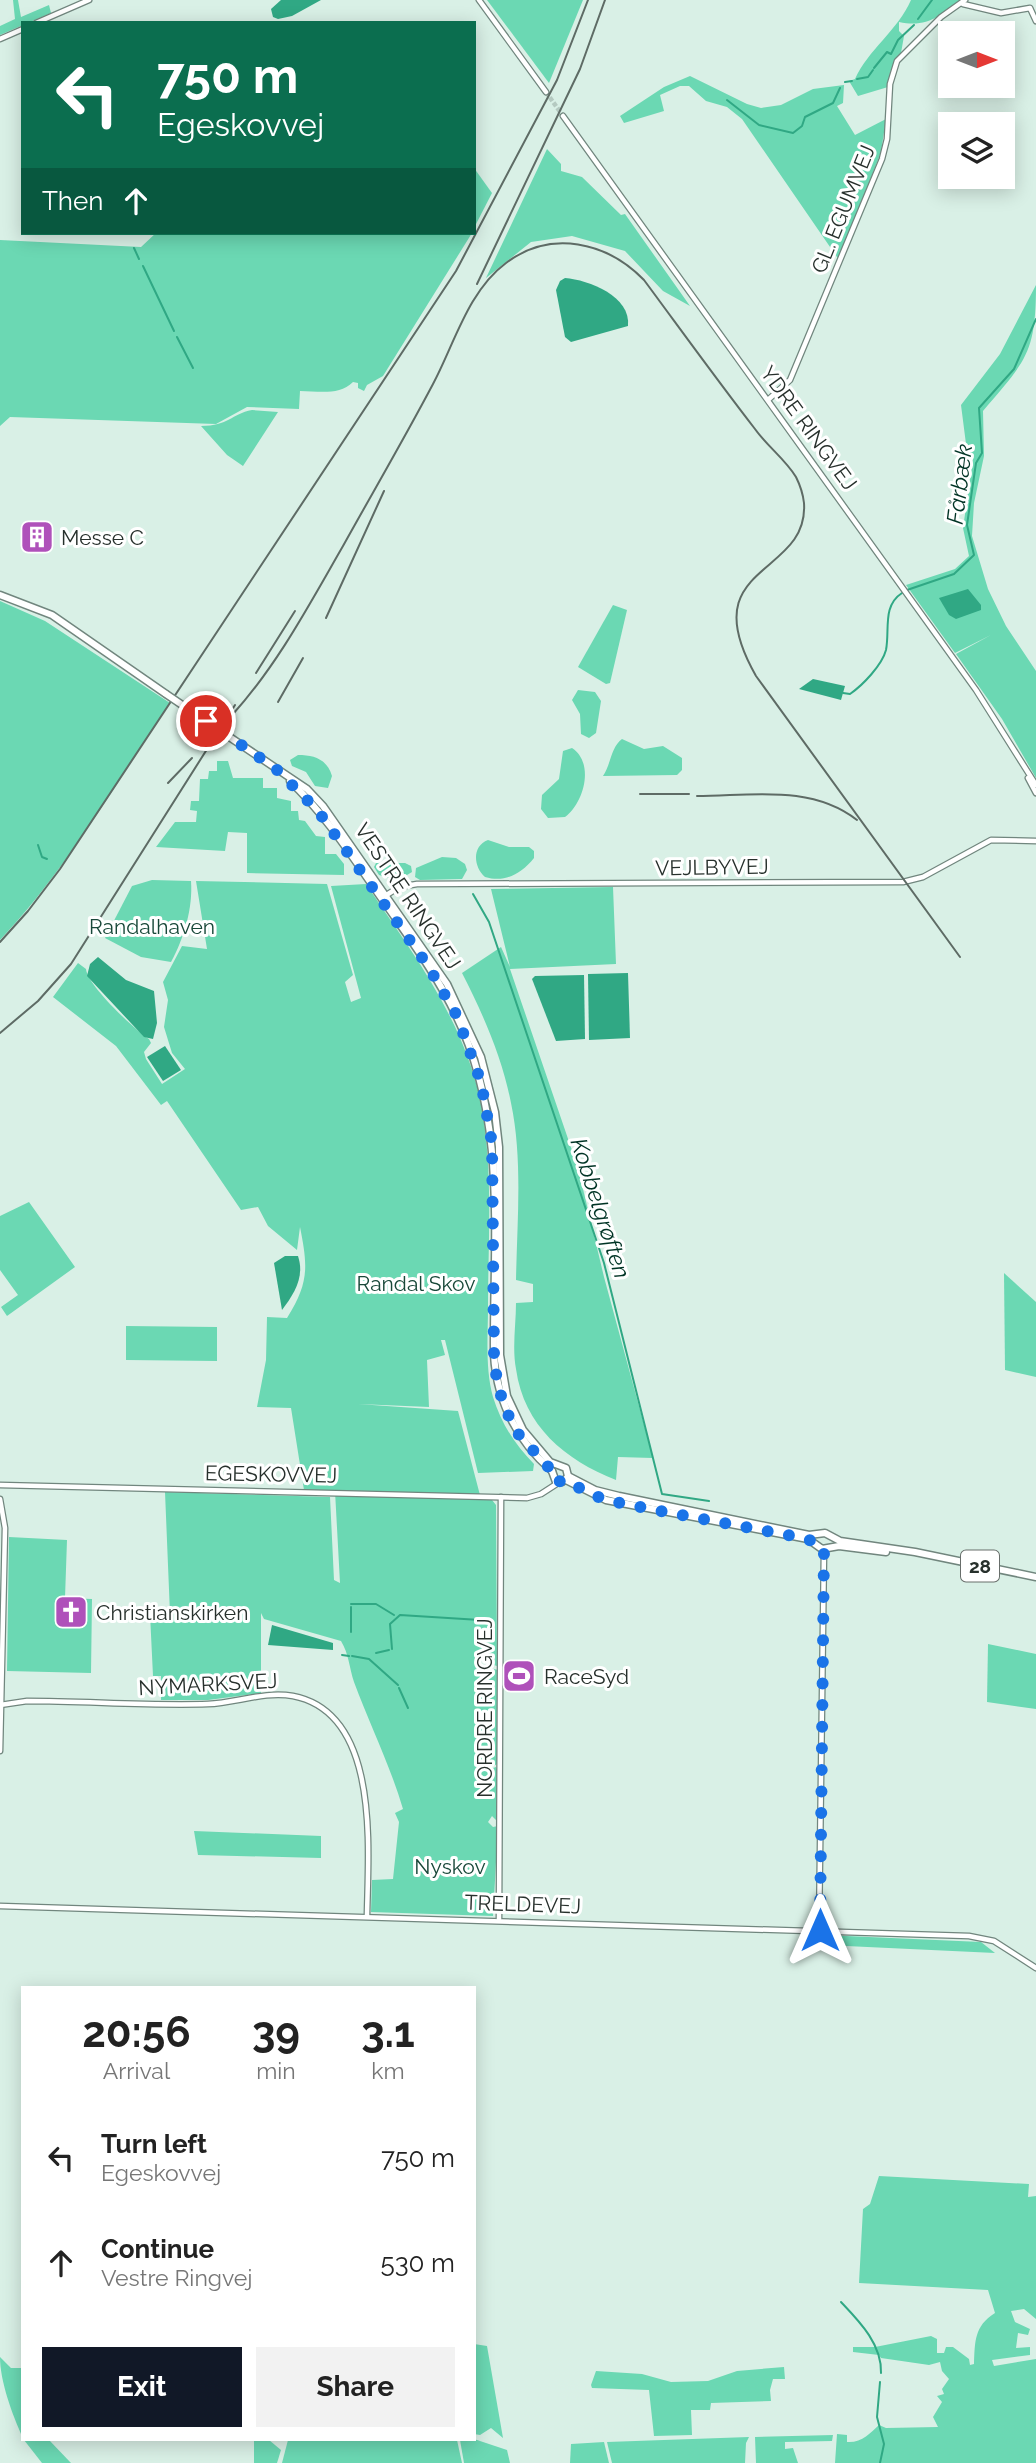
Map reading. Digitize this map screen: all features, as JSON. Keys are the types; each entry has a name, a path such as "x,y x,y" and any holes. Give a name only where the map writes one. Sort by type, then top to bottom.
{"main road":[{"name":"VESTRE RINGVEJ","path":"3,596 52,620 128,667 307,789 323,806 452,991 473,1035 488,1081 497,1127 501,1170 500,1355 503,1382 523,1430 559,1476"},
{"name":"28","path":"559,1476 606,1500 817,1539 827,1548 923,1555"},
{"name":"28","path":"817,1539 825,1533 1036,1577"},
{"path":"827,1548 831,1536"}],"street":[{"path":"41,21 89,0"},
{"path":"479,0 546,92"},
{"path":"964,2 1001,13 1030,8 1036,21"},
{"name":"GL. EGUMVEJ","path":"769,400 790,380 882,159 887,139 890,83 897,61 941,17 964,2"},
{"path":"0,38 21,30"},
{"name":"YDRE RINGVEJ","path":"563,116 980,695 1036,785"},
{"name":"YDRE RINGVEJ","path":"1023,764 1036,793"},
{"name":"VEJLBYVEJ","path":"384,896 400,887 417,884 902,882 923,877 991,840 1036,841"},
{"name":"EGESKOVVEJ","path":"0,1485 527,1498 541,1494 559,1476"},
{"name":"NORDRE RINGVEJ","path":"499,1919 501,1497"},
{"path":"0,1499 5,1528 0,1751"},
{"path":"820,1930 827,1548"},
{"name":"NYMARKSVEJ","path":"1,1705 40,1701 209,1704 278,1695 314,1704 332,1717 343,1730 361,1775 368,1828 367,1916"},
{"name":"TRELDEVEJ","path":"0,1906 499,1919 980,1937 997,1943 1036,1968"}],"green space":[{"path":"13,0 18,0 21,17 49,5 51,13 32,21 21,21 21,26 0,35 0,26 15,19"},
{"path":"487,0 583,0 549,83"},
{"path":"911,0 961,0 940,16 925,22 899,22 899,31 904,36 901,53 891,70 888,87 858,96 849,81 855,79 867,59 899,21"},
{"path":"690,76 747,104 761,108 781,105 813,89 844,85 843,103 837,106 855,135 886,119 881,152 839,260 742,119 727,107 706,101 689,86 680,86 660,95 664,111 624,123 620,116 664,87"},
{"path":"547,149 561,164 561,171 582,177 621,215 625,214 690,306 663,291 625,251 572,236 531,242 486,278"},
{"path":"476,171 492,193 476,224"},
{"path":"154,235 471,235 383,376 367,385 364,391 358,388 358,383 353,382 335,391 300,391 299,409 247,407 216,424 10,417 0,426 0,240 141,247"},
{"path":"1036,285 1034,327 1025,356 983,411 984,456 974,503 972,536 988,589 1006,626 1036,671 1036,778 1002,719 956,654 991,635 955,653 906,585 955,569 969,556 963,528 973,459 958,457 966,444 961,405 1000,354"},
{"path":"252,410 278,412 243,466 227,455 201,426 218,424"},
{"path":"0,601 45,621 170,703 69,855 0,940"},
{"path":"613,605 627,610 610,683 606,684 578,667"},
{"path":"578,690 595,692 601,701 596,733 589,738 581,734 580,714 572,700"},
{"path":"622,739 644,749 663,746 682,758 682,770 677,775 603,776 618,742"},
{"path":"572,748 583,763 585,773 582,793 572,811 565,817 548,818 541,809 542,795 559,779 563,751"},
{"path":"298,755 314,757 327,766 332,776 328,788 315,786 306,772 292,766 290,760"},
{"path":"217,761 228,761 233,778 263,778 263,788 277,788 277,798 291,801 291,811 298,811 299,820 305,821 316,836 325,837 325,854 336,854 344,864 344,875 247,873 247,833 228,832 225,851 156,847 175,822 196,822 197,811 190,810 191,801 199,801 200,779 208,779 209,771 217,771"},
{"path":"488,840 509,847 529,847 534,851 534,858 524,869 512,876 499,879 485,877 478,867 476,857 479,847"},
{"path":"442,857 456,858 465,864 467,870 462,879 420,880 415,877 416,868"},
{"path":"376,863 405,863 411,866 412,872 397,881 379,875 374,867"},
{"name":"Randalhaven","path":"152,880 191,881 187,923 171,962 141,957 105,938 132,886"},
{"path":"196,881 327,884 353,975 345,982 351,1002 361,998 331,886 366,884 433,986 461,1040 472,1069 480,1099 487,1150 490,1386 504,1425 534,1464 533,1471 478,1473 445,1340 441,1340 445,1355 427,1360 429,1407 358,1404 458,1411 481,1499 492,1500 496,1505 497,1666 490,1664 488,1659 478,1656 475,1659 494,1674 494,1669 498,1670 497,1764 488,1770 497,1769 498,1822 492,1816 488,1822 493,1827 498,1826 493,1916 371,1912 372,1880 393,1879 399,1822 395,1813 403,1809 341,1641 264,1619 261,1613 261,1693 208,1700 161,1700 161,1676 153,1676 150,1614 170,1614 165,1492 330,1497 334,1580 340,1583 335,1491 304,1490 291,1408 257,1407 266,1360 267,1317 287,1318 303,1284 305,1264 300,1227 297,1250 268,1226 258,1207 241,1210 167,1101 161,1105 116,1046 53,997 78,963 86,969 94,985 113,1007 149,1039 151,1043 144,1052 146,1059 162,1084 185,1069 172,1053 164,1027 168,1000 163,982 182,946 207,949"},
{"path":"613,887 616,964 510,969 578,1168 604,1277 653,1458 618,1457 616,1480 580,1462 550,1438 528,1408 521,1389 514,1353 516,1303 533,1302 533,1284 516,1280 518,1191 515,1125 497,1052 462,973 501,947 510,967 491,889"},
{"path":"29,1202 75,1267 7,1316 1,1307 18,1295 0,1270 0,1216"},
{"path":"1004,1273 1036,1302 1036,1377 1005,1370"},
{"path":"126,1326 217,1327 217,1361 126,1360"},
{"path":"9,1537 67,1540 65,1598 92,1599 91,1673 7,1671"},
{"path":"988,1644 1036,1654 1036,1709 987,1702"},
{"path":"194,1831 321,1836 321,1858 198,1855"},
{"path":"824,1935 981,1942 995,1953 825,1945"},
{"path":"879,2176 1029,2184 1028,2197 1036,2196 1036,2319 1024,2309 1011,2311 1015,2322 1030,2329 1028,2335 1018,2333 1016,2348 1030,2347 1030,2355 992,2360 994,2366 1036,2359 1036,2463 835,2463 837,2434 847,2435 847,2442 852,2442 865,2437 879,2425 886,2428 938,2427 933,2417 942,2402 937,2396 944,2394 942,2389 949,2379 942,2371 940,2362 929,2365 881,2358 879,2355 853,2352 853,2347 875,2347 931,2336 937,2339 937,2353 944,2353 946,2347 953,2347 969,2359 970,2365 974,2364 979,2329 995,2313 988,2290 859,2283 863,2209 870,2204"},
{"path":"476,2344 487,2346 503,2438 491,2428 480,2435 476,2434"},
{"path":"0,2357 11,2368 21,2368 21,2433 7,2398"},
{"path":"784,2367 785,2379 773,2379 771,2401 711,2403 710,2410 691,2410 692,2435 654,2436 649,2390 592,2388 591,2385 596,2371 642,2374 671,2382 708,2381 737,2371"},
{"path":"833,2435 832,2441 785,2442 785,2449 793,2448 798,2463 756,2463 755,2437"},
{"path":"749,2437 745,2463 612,2463 607,2442"},
{"path":"476,2440 507,2450 510,2463 464,2463 460,2441"},
{"path":"25,2441 50,2441 71,2463 42,2463"},
{"path":"254,2441 270,2441 281,2450 277,2463 254,2463"},
{"path":"288,2441 457,2441 462,2463 282,2463"},
{"path":"604,2442 609,2463 570,2463 571,2444"}],"shaded area":[{"path":"281,0 321,0 292,16 278,19 273,17 271,9"},
{"path":"565,278 596,286 616,298 627,315 628,326 571,342 565,337 556,290 560,281"},
{"path":"968,589 981,605 981,610 956,619 949,615 939,598"},
{"path":"813,679 845,686 841,700 799,689"},
{"path":"98,957 126,980 154,991 157,1023 153,1039 144,1037 87,976 90,964"},
{"path":"628,973 630,1038 589,1040 588,974"},
{"path":"584,975 585,1039 556,1041 532,979 535,976"},
{"path":"165,1046 181,1070 163,1081 147,1057"},
{"path":"285,1256 298,1256 300,1271 294,1291 282,1310 274,1263"},
{"path":"272,1625 333,1643 333,1650 268,1645"}],"waterway":[{"path":"918,19 932,0"},
{"path":"874,68 887,52 891,54 898,40 914,25"},
{"path":"857,79 868,77 873,70"},
{"path":"845,82 852,81"},
{"path":"727,100 759,125 793,133 802,126 805,117 833,103 840,88"},
{"name":"Kobbelgrøften","path":"134,248 139,259"},
{"name":"Kobbelgrøften","path":"143,266 174,331"},
{"name":"Fårbæk","path":"907,590 954,574 974,555 967,525 976,463 982,453 979,408 1014,369 1036,319"},
{"name":"Kobbelgrøften","path":"177,337 193,368"},
{"name":"Fårbæk","path":"843,693 850,694 855,690 881,662 886,650 889,611 902,593"},
{"path":"38,845 42,857 47,859"},
{"name":"Kobbelgrøften","path":"473,894 489,922 604,1263 662,1494 709,1501"},
{"path":"351,1604 376,1604 394,1615"},
{"path":"351,1607 351,1632"},
{"path":"392,1649 390,1624 400,1615 480,1620"},
{"path":"376,1653 389,1650"},
{"path":"342,1655 349,1656"},
{"path":"352,1656 369,1659 398,1685"},
{"path":"399,1688 408,1708"},
{"path":"841,2302 874,2343 881,2373"},
{"path":"880,2382 877,2417 884,2444 880,2463"}],"tunnel":[{"path":"546,92 563,116"}],"railway":[{"path":"476,233 557,80 588,0"},
{"path":"477,284 580,69 605,0"},
{"path":"0,942 60,869 456,271 475,235"},
{"path":"233,714 279,654 305,612 422,405 463,319 482,288 506,263 523,252 560,243 596,249 629,267 644,280 760,435 796,477 804,503 801,527 789,546 744,591 737,611 740,639 756,676 960,957"},
{"path":"326,618 384,491"},
{"path":"256,673 295,611"},
{"path":"278,702 303,658"},
{"path":"0,1033 38,1001 71,964 235,705"},
{"path":"168,783 192,758"},
{"path":"640,794 689,794"},
{"path":"697,796 780,794 820,801 857,820"}],"place":[{"name":"Messe C","path":"37,537"},
{"name":"Christianskirken","path":"71,1612"},
{"name":"RaceSyd","path":"519,1676"}],"route":[{"path":"206,721 275,768 330,825 428,966 444,991 467,1038 487,1107 492,1143 495,1369 505,1409 525,1444 552,1471 556,1482 566,1480 591,1495 624,1504 808,1539 824,1549 820,1930"}],"park label":[{"name":"Randal Skov","path":"416,1283"},
{"name":"Nyskov","path":"450,1866"}]}
